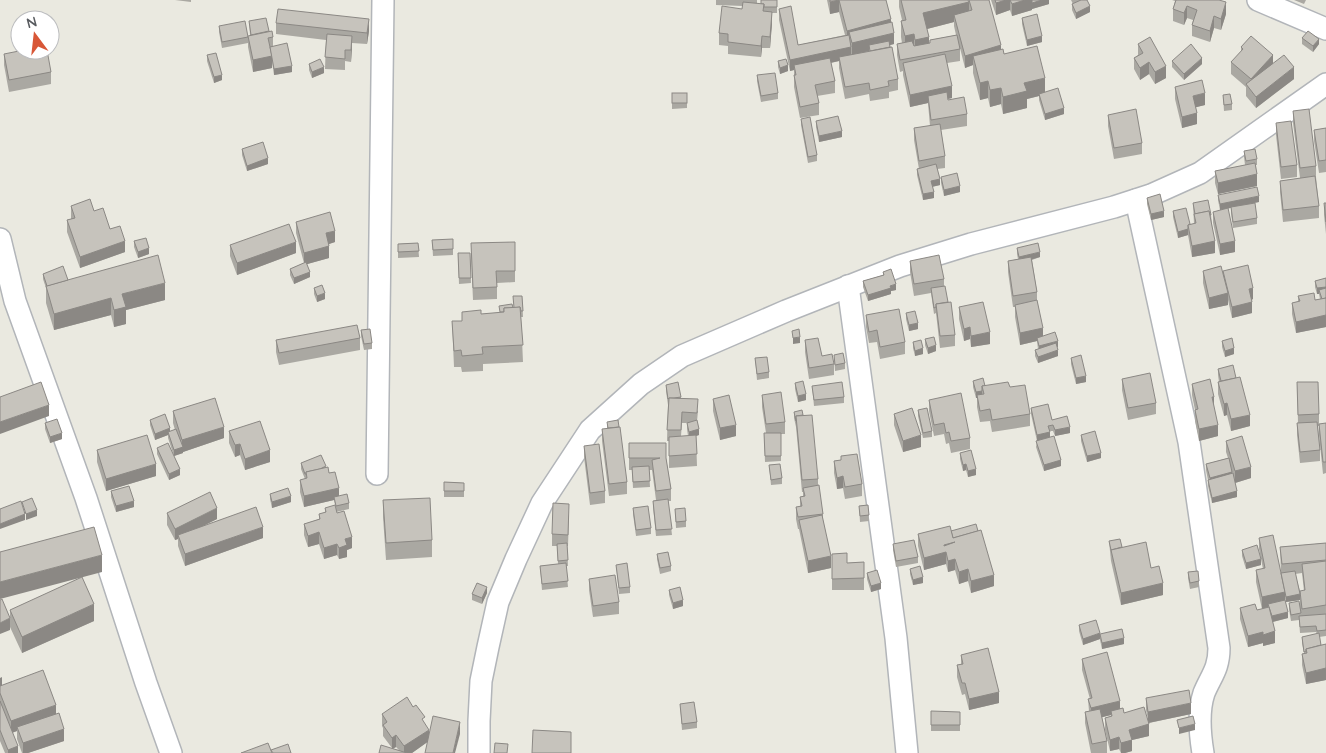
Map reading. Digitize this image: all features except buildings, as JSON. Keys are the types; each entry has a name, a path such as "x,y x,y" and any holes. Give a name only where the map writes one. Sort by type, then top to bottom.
{"street":[{"path":"377,474 383,0"},
{"path":"1258,0 1326,29"},
{"path":"479,753 482,681 498,602 542,503 563,469 590,430 641,384 682,356 900,266 962,247 1114,207 1150,195 1200,173 1326,84"},
{"path":"1136,200 1189,442 1219,648 1217,668 1204,694 1201,714 1203,753"},
{"path":"0,239 15,301 86,498 146,683 171,753"},
{"path":"848,286 896,638 907,753"}]}
